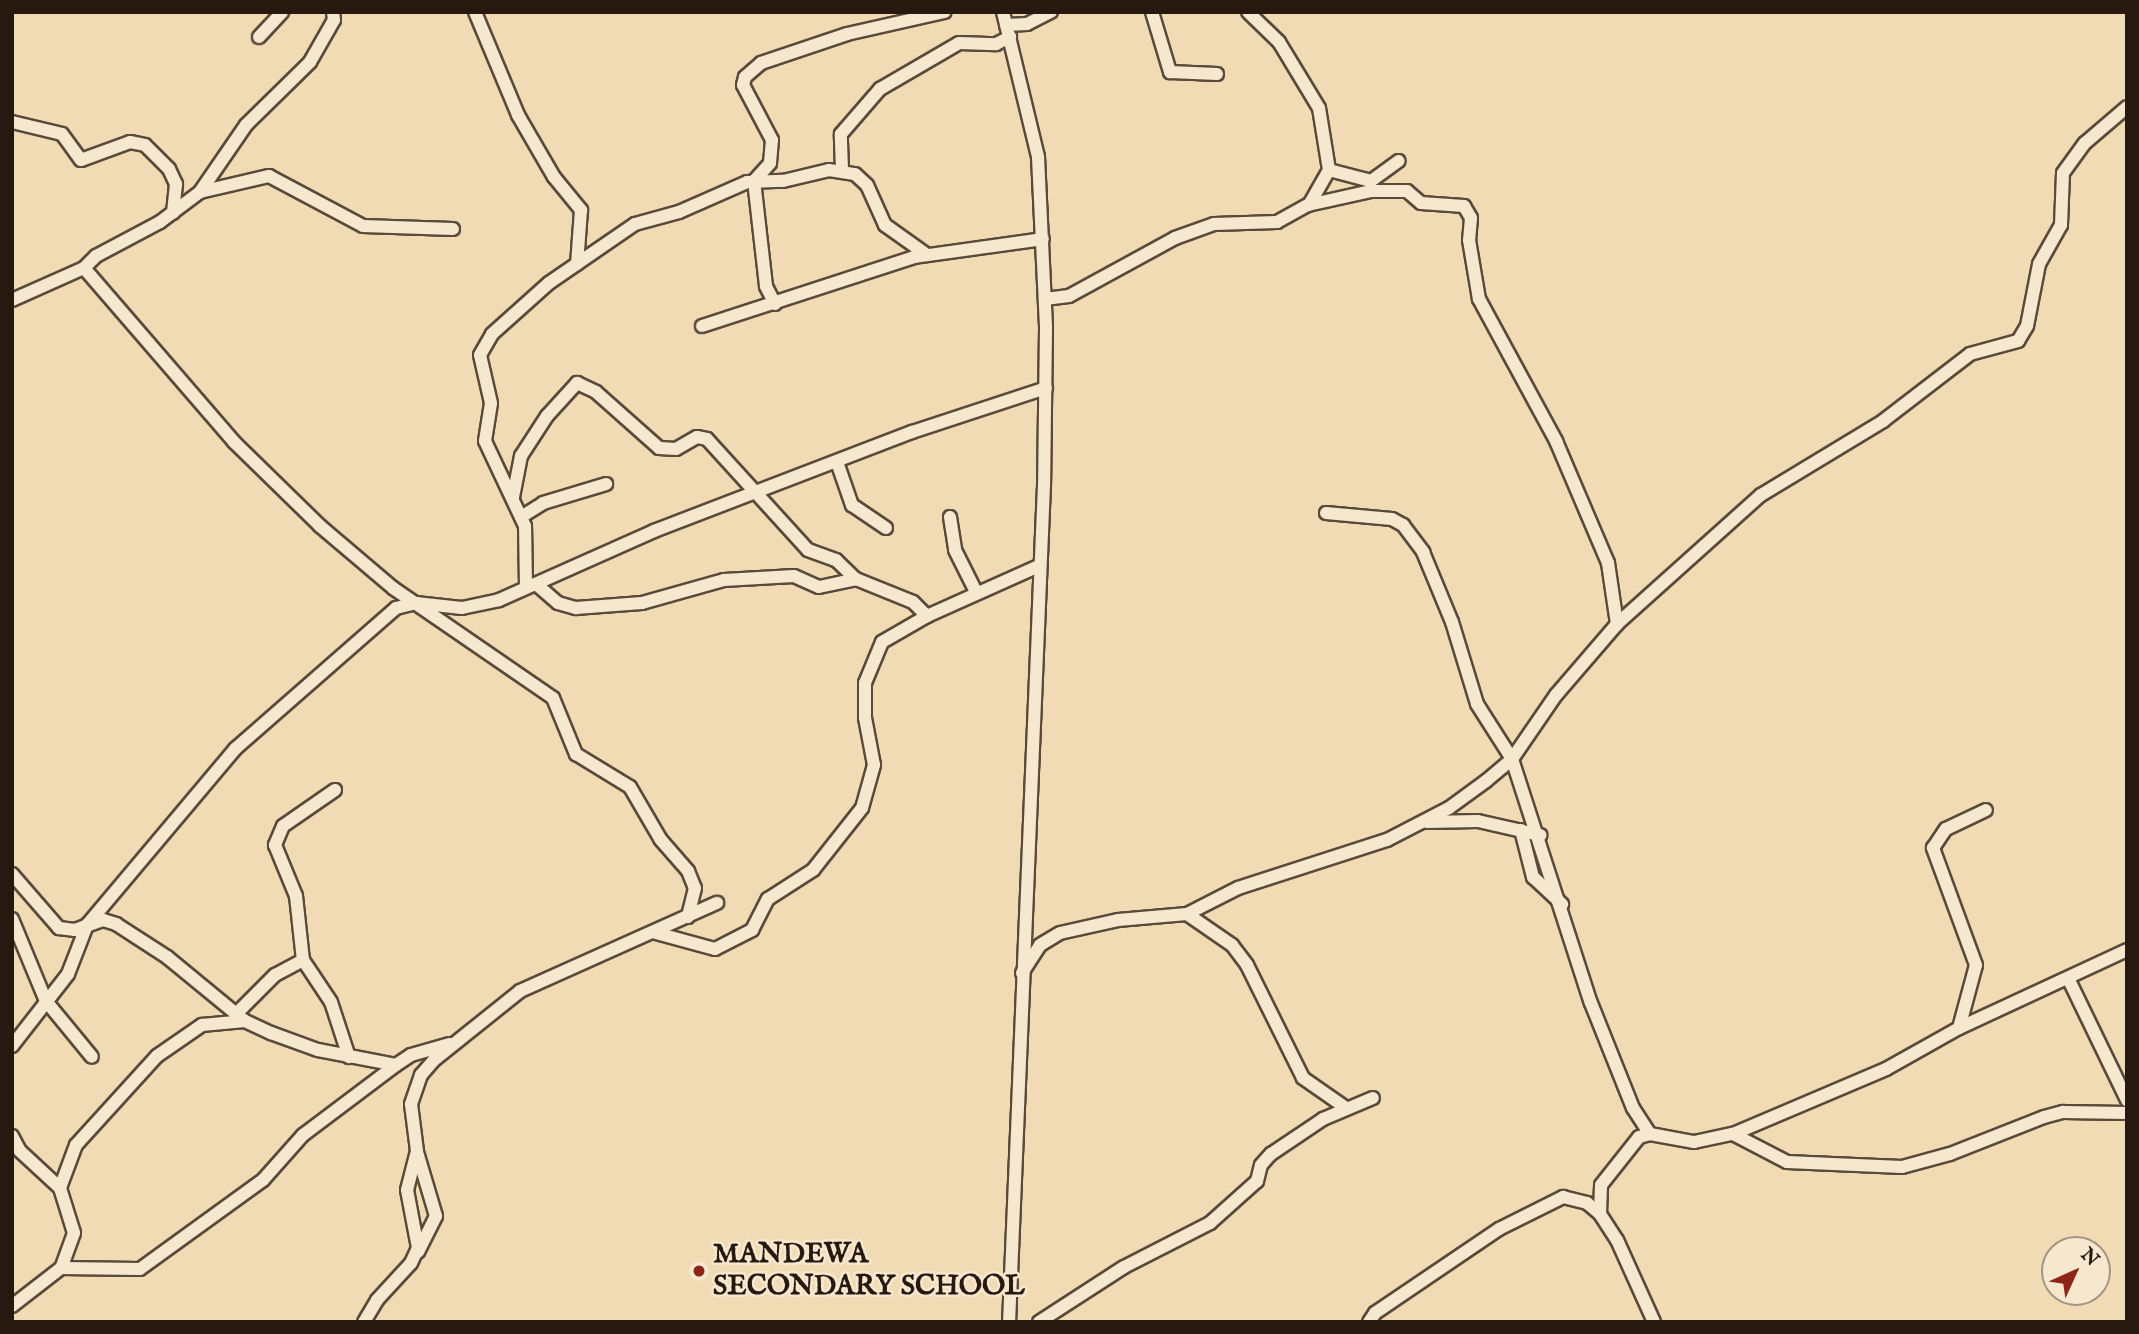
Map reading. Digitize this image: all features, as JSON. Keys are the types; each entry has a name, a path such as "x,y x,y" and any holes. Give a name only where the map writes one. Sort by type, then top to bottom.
{"street":[{"path":"259,37 282,12"},
{"path":"12,300 84,268 111,246 173,214 200,192 246,125 310,62 334,20 333,12"},
{"path":"475,12 518,115 558,183 581,210 577,264"},
{"path":"775,304 766,286 754,181 770,163 772,140 744,85 747,73 772,59 869,27 945,12"},
{"path":"1006,24 1027,24 1051,12"},
{"path":"1152,12 1170,72 1217,74"},
{"path":"1248,12 1279,42 1317,102 1329,170 1308,205"},
{"path":"842,170 841,134 861,106 880,89 959,43 996,44 1006,24"},
{"path":"1006,24 1035,141 1043,239 1046,388 1009,1322"},
{"path":"1022,973 1040,945 1060,933 1118,920 1187,914 1238,888 1357,852 1423,822 1512,759 1541,714 1617,624 1775,485 1883,421 1970,354 2018,341 2027,326 2039,264 2062,225 2063,173 2085,143 2127,107"},
{"path":"12,122 62,134 80,160 123,144 145,145 169,169 176,184 173,214"},
{"path":"1329,170 1371,181 1399,161"},
{"path":"531,586 527,540 521,517 485,441 491,403 481,348 533,298 635,224 679,212 754,181 842,170 852,173 867,186 880,217 895,235 928,256"},
{"path":"200,192 269,176 363,226 453,229"},
{"path":"1045,299 1069,296 1194,230 1214,224 1277,222 1308,205 1349,194 1401,191 1421,204 1467,209 1479,299 1556,441 1608,563 1617,624"},
{"path":"702,326 775,304 829,282 928,256 1043,239"},
{"path":"84,268 234,442 354,557 553,698 576,754 631,787 661,841 688,871 695,888 688,917"},
{"path":"513,498 521,456 547,416 577,383 596,392 659,448 677,450 697,437 707,439 808,550 836,560 856,579 913,602 927,616"},
{"path":"12,1046 68,974 87,925 235,749 286,709 388,613 416,603 480,606 654,531 837,462 1046,388"},
{"path":"837,462 852,505 886,528"},
{"path":"521,517 543,503 606,484"},
{"path":"1326,513 1384,517 1404,525 1415,538 1452,622 1477,704 1512,759 1540,835 1599,1023 1633,1108 1650,1134"},
{"path":"950,517 956,550 976,592"},
{"path":"656,933 715,949 730,944 752,930 768,899 813,870 837,844 871,787 874,765 865,718 870,665 891,634 976,592 1038,566"},
{"path":"531,586 558,603 576,608 642,603 724,580 794,576 819,587 856,579"},
{"path":"335,790 283,825 275,837 296,896 303,960 331,1002 349,1057"},
{"path":"1959,1028 1976,965 1933,848 1946,829 1986,810"},
{"path":"1423,822 1467,820 1540,835"},
{"path":"1521,830 1534,877 1562,904"},
{"path":"12,874 60,928 103,920 116,924 167,957 241,1017 349,1057 396,1065"},
{"path":"364,1322 415,1256 436,1216 417,1152 411,1104 415,1086 452,1043 520,992 656,933 717,903"},
{"path":"1187,914 1232,945 1247,965 1303,1078 1346,1108"},
{"path":"12,919 46,1001 92,1057"},
{"path":"1600,1214 1601,1185 1639,1137 1650,1134 1694,1142 1733,1134 1886,1069 1959,1028 2127,950"},
{"path":"60,1188 76,1145 157,1056 202,1025 241,1017 275,975 303,960"},
{"path":"2068,978 2127,1100"},
{"path":"61,1268 110,1272 140,1269 263,1180 303,1135 396,1065 411,1055 452,1043"},
{"path":"1039,1322 1124,1267 1210,1223 1257,1181 1261,1165 1271,1154 1346,1108 1373,1098"},
{"path":"1733,1134 1787,1162 1902,1167 1950,1154 2043,1117 2063,1112 2127,1113"},
{"path":"12,1136 20,1151 60,1188 74,1233 61,1268 12,1306"},
{"path":"415,1256 417,1241 407,1189 417,1152"},
{"path":"1369,1322 1375,1313 1499,1229 1554,1199 1574,1197 1600,1214 1618,1240 1654,1322"}],"place":[{"name":"MANDEWA SECONDARY SCHOOL","path":"699,1271"}]}
